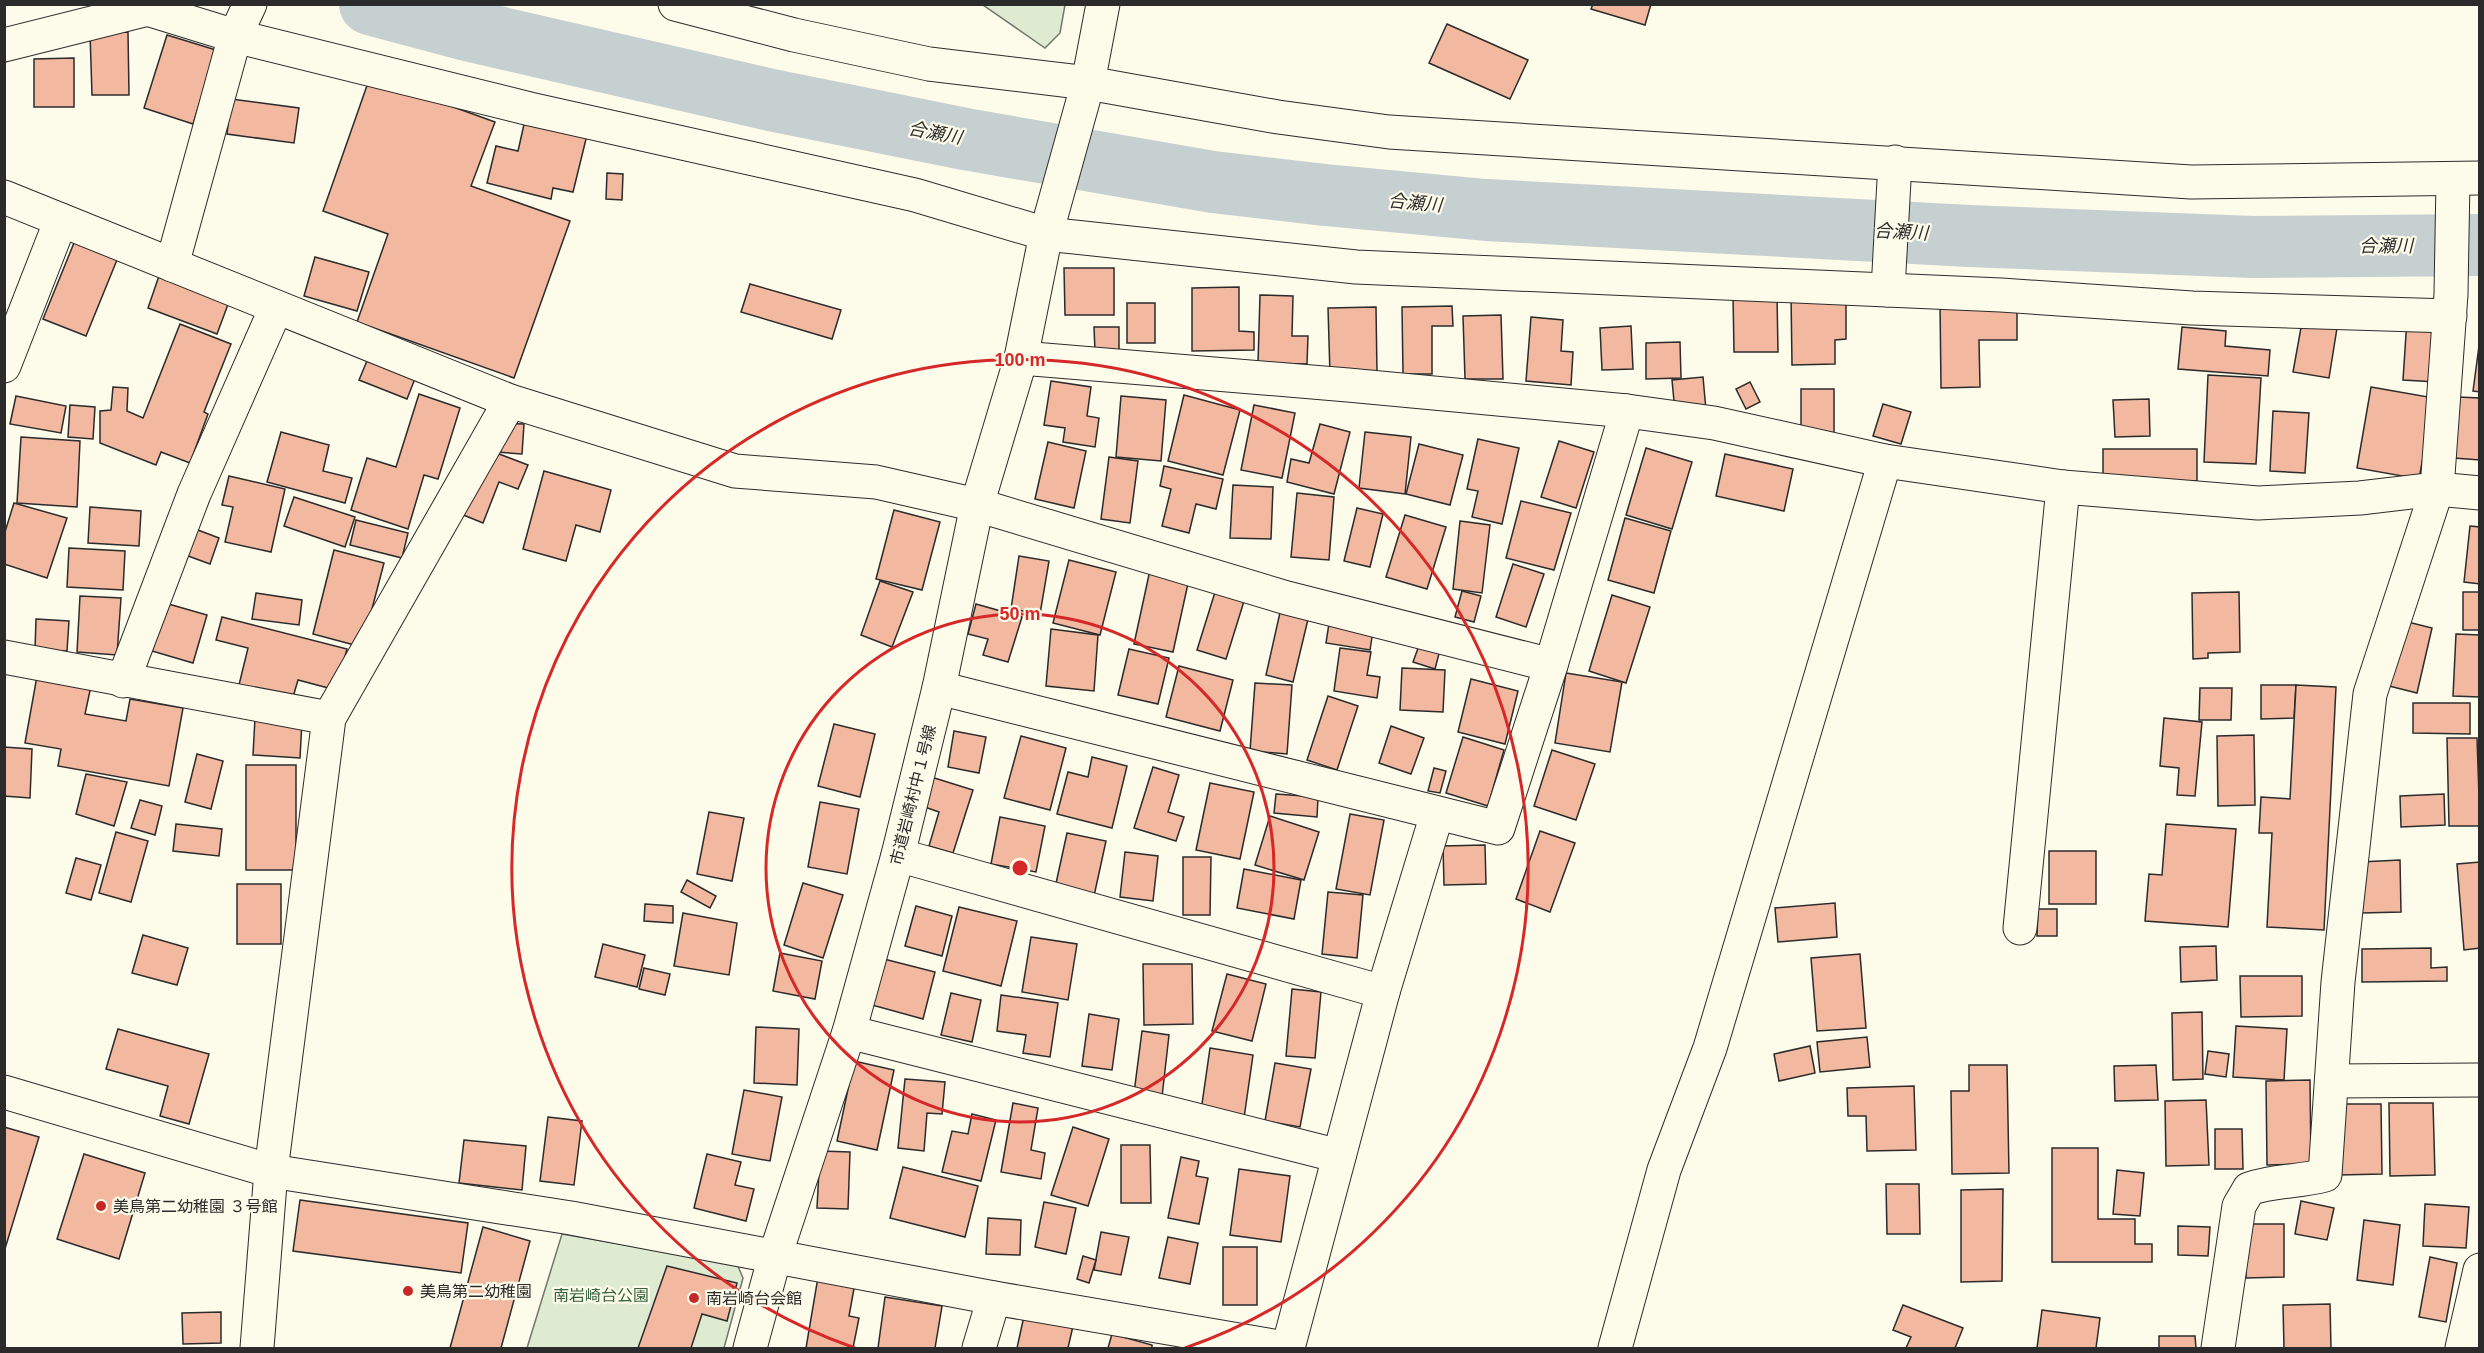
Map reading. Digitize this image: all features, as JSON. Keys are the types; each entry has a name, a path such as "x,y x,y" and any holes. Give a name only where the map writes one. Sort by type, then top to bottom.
{"street":[{"path":"172,265 235,36 250,4"},
{"path":"675,4 794,35 930,64 1089,82 1278,117 1389,132 2191,182 2462,186 2450,305 2437,489 2370,694 2338,982 2325,1175 2306,1180 2269,1181 2249,1188 2240,1206 2218,1348"},
{"name":"市道岩崎村中１号線","path":"750,1348 775,1256 849,1032 898,855 939,688 977,505 1021,358 1051,221 1089,82 1103,4"},
{"path":"4,45 139,7 235,36 530,109 915,195 1051,221 1356,267 2001,295 2192,308 2450,305"},
{"path":"1888,290 1895,162"},
{"path":"4,197 510,401 735,471 876,482 977,505 1287,598 1551,665"},
{"path":"4,366 61,220"},
{"path":"123,681 194,494 276,308"},
{"path":"1021,358 1348,384 1627,411 1714,423 1885,461 2064,487 2259,503 2360,498 2437,489 2480,493"},
{"path":"257,1348 271,1171 329,718 510,401"},
{"path":"939,688 1498,828 1551,665 1627,411"},
{"path":"1615,1348 1664,1170 1710,1048 1885,461"},
{"path":"2020,928 2064,487"},
{"path":"4,657 329,718"},
{"path":"4,1092 271,1171 571,1218 994,1298 1191,1341 1287,1348 1383,992 1437,814"},
{"path":"898,855 1383,992"},
{"path":"849,1032 1340,1156"},
{"path":"2332,1081 2480,1080"},
{"path":"2462,1348 2478,1291"},
{"path":"979,1348 994,1298"}],"green space":[{"path":"983,5 1065,5 1060,33 1045,48"},
{"name":"南岩崎台公園","path":"562,1234 737,1264 743,1278 724,1348 527,1348"}],"building":[{"path":"1593,4 1651,4 1645,25 1591,9"},
{"path":"1447,24 1528,60 1510,99 1429,63"},
{"path":"128,32 129,95 92,95 90,33"},
{"path":"167,35 216,50 193,124 144,108"},
{"path":"74,58 74,107 34,107 34,59"},
{"path":"370,77 495,122 471,186 570,221 514,378 357,322 388,234 323,211"},
{"path":"231,99 299,108 294,143 227,134"},
{"path":"525,120 587,135 573,192 553,188 551,199 487,183 496,146 518,151"},
{"path":"607,173 623,174 622,200 606,199"},
{"path":"76,238 119,255 86,336 43,319"},
{"path":"315,257 369,272 357,311 304,296"},
{"path":"1064,268 1114,268 1114,315 1065,315"},
{"path":"160,273 230,299 217,334 148,308"},
{"path":"750,284 841,310 832,339 741,312"},
{"path":"1239,287 1239,331 1254,332 1254,350 1192,351 1192,288"},
{"path":"1846,294 1846,339 1835,340 1835,364 1792,365 1791,295"},
{"path":"1260,295 1293,296 1292,336 1308,336 1307,364 1258,363"},
{"path":"1733,295 1777,295 1778,352 1734,352"},
{"path":"2017,302 2017,340 1979,340 1980,387 1941,388 1940,303"},
{"path":"1127,303 1155,303 1155,343 1127,343"},
{"path":"1452,306 1453,326 1432,326 1432,374 1403,374 1402,307"},
{"path":"1376,307 1377,373 1330,374 1328,308"},
{"path":"1501,315 1503,379 1465,379 1463,316"},
{"path":"1531,317 1563,320 1561,351 1573,352 1571,385 1526,381"},
{"path":"2407,319 2441,321 2437,382 2403,380"},
{"path":"2302,322 2337,328 2329,378 2293,372"},
{"path":"180,324 231,344 204,412 208,414 190,463 161,452 156,465 100,443 100,411 111,410 113,387 128,388 127,411 143,418"},
{"path":"1631,326 1633,369 1602,370 1600,328"},
{"path":"1094,327 1119,327 1119,351 1095,351"},
{"path":"2182,327 2226,331 2225,346 2270,350 2268,376 2178,369"},
{"path":"1680,342 1681,378 1646,379 1646,343"},
{"path":"2480,346 2480,392 2473,391"},
{"path":"369,356 416,376 407,399 359,380"},
{"path":"2208,375 2261,378 2256,464 2204,462"},
{"path":"1703,377 1706,410 1675,412 1672,380"},
{"path":"1051,381 1091,387 1087,416 1099,418 1095,447 1063,442 1065,428 1044,425"},
{"path":"1750,382 1760,402 1746,409 1736,389"},
{"path":"2371,387 2434,398 2419,479 2357,468"},
{"path":"1801,389 1834,389 1834,438 1801,438"},
{"path":"419,394 460,408 438,479 424,475 408,529 351,510 367,458 396,467"},
{"path":"1184,395 1240,410 1223,475 1168,461"},
{"path":"16,396 66,406 61,433 10,424"},
{"path":"1121,396 1166,400 1161,461 1116,457"},
{"path":"2458,397 2480,398 2480,460 2454,458"},
{"path":"2149,399 2150,436 2115,437 2113,400"},
{"path":"1883,404 1911,412 1901,444 1873,436"},
{"path":"70,405 95,407 93,439 68,437"},
{"path":"1254,405 1295,413 1282,478 1241,470"},
{"path":"2273,411 2309,413 2305,473 2270,471"},
{"path":"498,423 524,424 522,454 497,452"},
{"path":"1320,424 1350,432 1334,494 1287,482 1291,459 1309,463"},
{"path":"281,432 329,445 323,471 352,478 345,503 267,482"},
{"path":"1365,432 1411,437 1405,494 1359,488"},
{"path":"21,437 80,441 77,507 17,503"},
{"path":"1478,439 1519,448 1502,524 1472,517 1478,491 1467,489"},
{"path":"1559,441 1594,452 1576,508 1541,497"},
{"path":"1048,442 1086,451 1074,508 1035,499"},
{"path":"1419,444 1463,455 1450,505 1406,494"},
{"path":"1646,448 1692,462 1672,529 1626,515"},
{"path":"486,449 528,465 518,489 499,482 483,523 461,514"},
{"path":"2103,449 2197,449 2197,481 2103,481"},
{"path":"1725,454 1793,469 1784,511 1716,496"},
{"path":"1109,457 1138,461 1130,523 1101,519"},
{"path":"1164,466 1223,479 1216,509 1196,504 1189,533 1162,526 1171,489 1160,486"},
{"path":"544,471 611,490 600,532 576,525 566,561 523,549"},
{"path":"229,476 285,489 271,552 225,542 233,507 222,505"},
{"path":"1233,485 1273,487 1271,539 1230,538"},
{"path":"1297,493 1334,497 1329,560 1291,557"},
{"path":"294,497 355,517 345,547 284,526"},
{"path":"1521,501 1571,513 1554,570 1506,558"},
{"path":"14,503 67,518 47,578 4,564 4,535"},
{"path":"90,507 141,511 139,546 88,543"},
{"path":"1357,508 1383,514 1370,567 1344,561"},
{"path":"894,510 940,522 922,590 876,579"},
{"path":"1405,515 1446,527 1427,589 1386,577"},
{"path":"1625,518 1671,531 1654,593 1608,580"},
{"path":"356,520 408,533 402,558 350,545"},
{"path":"1460,521 1490,525 1482,593 1453,589"},
{"path":"2470,526 2480,527 2480,584 2464,582"},
{"path":"190,527 219,538 210,564 180,553"},
{"path":"69,548 125,551 123,590 67,587"},
{"path":"334,550 384,563 362,647 313,634"},
{"path":"1019,556 1049,561 1040,614 1011,609"},
{"path":"1069,560 1116,572 1100,635 1053,623"},
{"path":"1513,564 1544,574 1526,627 1496,617"},
{"path":"1150,570 1189,579 1173,652 1134,644"},
{"path":"880,581 913,592 892,647 861,635"},
{"path":"1216,589 1245,598 1226,659 1197,650"},
{"path":"1462,591 1481,596 1474,622 1455,617"},
{"path":"2239,592 2240,652 2208,653 2208,658 2193,659 2192,593"},
{"path":"2463,592 2480,592 2480,630 2463,630"},
{"path":"256,593 302,600 299,625 252,619"},
{"path":"1612,595 1650,607 1626,683 1589,671"},
{"path":"80,596 121,598 117,655 77,652"},
{"path":"165,603 207,615 193,663 152,651"},
{"path":"976,604 1022,617 1008,662 983,655 988,639 968,634"},
{"path":"1281,608 1309,615 1293,682 1266,675"},
{"path":"222,617 347,649 336,690 298,680 291,704 238,689 248,648 216,640"},
{"path":"1330,617 1374,624 1370,650 1326,643"},
{"path":"36,619 69,621 67,651 35,650"},
{"path":"2400,620 2432,628 2417,693 2385,685"},
{"path":"1051,629 1098,635 1094,691 1046,686"},
{"path":"2456,634 2480,635 2480,697 2453,696"},
{"path":"1421,640 1441,646 1435,669 1413,662"},
{"path":"1340,648 1371,652 1367,675 1380,677 1377,698 1334,691"},
{"path":"1129,649 1169,658 1158,704 1118,695"},
{"path":"1179,666 1233,680 1220,731 1166,717"},
{"path":"1402,668 1445,670 1443,712 1400,710"},
{"path":"1566,673 1622,682 1610,752 1555,743"},
{"path":"37,676 91,686 85,714 126,721 130,699 183,708 169,786 58,766 61,749 25,743"},
{"path":"1471,679 1518,691 1505,744 1458,732"},
{"path":"1255,683 1292,685 1287,754 1250,751"},
{"path":"2261,685 2296,685 2294,718 2261,719"},
{"path":"2296,685 2336,687 2324,930 2267,927 2272,833 2259,833 2261,797 2290,799"},
{"path":"2200,688 2232,688 2231,720 2199,720"},
{"path":"1328,696 1358,706 1337,770 1307,760"},
{"path":"2413,703 2470,703 2470,734 2413,733"},
{"path":"255,718 302,721 300,758 253,755"},
{"path":"2164,718 2202,722 2195,796 2177,795 2179,768 2160,766"},
{"path":"834,724 875,734 860,797 818,786"},
{"path":"1391,726 1424,738 1411,774 1379,763"},
{"path":"954,731 986,737 979,773 948,767"},
{"path":"2254,735 2255,805 2218,806 2217,736"},
{"path":"1021,736 1066,748 1050,810 1004,798"},
{"path":"1463,737 1504,750 1488,806 1446,793"},
{"path":"2447,738 2477,738 2480,826 2449,826"},
{"path":"4,747 32,749 30,798 4,796"},
{"path":"1552,750 1595,764 1576,820 1534,806"},
{"path":"197,754 223,761 211,809 185,802"},
{"path":"1092,757 1127,766 1112,828 1057,814 1068,772 1088,777"},
{"path":"246,765 296,765 296,870 246,870"},
{"path":"1153,767 1179,775 1168,812 1184,817 1176,841 1134,828"},
{"path":"1434,768 1446,771 1440,793 1428,791"},
{"path":"86,774 127,782 114,826 76,814"},
{"path":"928,776 973,790 953,853 929,846 939,812 919,805"},
{"path":"1210,783 1254,792 1240,859 1196,850"},
{"path":"1276,794 1318,797 1317,817 1274,813"},
{"path":"2444,794 2445,825 2401,827 2400,796"},
{"path":"140,800 162,806 155,835 131,828"},
{"path":"820,802 859,809 847,874 808,867"},
{"path":"709,812 744,818 732,881 697,874"},
{"path":"1350,814 1384,820 1370,895 1336,889"},
{"path":"1270,816 1319,832 1304,880 1255,865"},
{"path":"1000,817 1045,826 1036,872 991,864"},
{"path":"176,824 222,829 219,856 173,851"},
{"path":"2166,824 2236,829 2228,927 2145,921 2149,874 2162,875"},
{"path":"1540,831 1575,843 1550,912 1516,899"},
{"path":"116,832 148,841 131,902 99,893"},
{"path":"1067,833 1106,841 1094,896 1055,888"},
{"path":"1485,845 1486,884 1444,885 1443,846"},
{"path":"2049,851 2096,851 2096,904 2049,904"},
{"path":"1125,852 1158,856 1153,901 1120,897"},
{"path":"1183,857 1211,857 1210,915 1183,915"},
{"path":"76,858 101,865 91,900 66,893"},
{"path":"2400,860 2401,912 2361,913 2360,862"},
{"path":"2480,862 2480,948 2464,950 2457,864"},
{"path":"1244,869 1301,880 1294,919 1237,908"},
{"path":"687,880 716,896 710,908 681,892"},
{"path":"803,883 843,895 823,958 784,945"},
{"path":"237,884 281,884 281,944 237,944"},
{"path":"1328,892 1363,895 1357,958 1322,954"},
{"path":"1835,903 1837,937 1778,942 1775,908"},
{"path":"645,904 673,906 673,923 644,921"},
{"path":"916,906 952,916 942,956 905,946"},
{"path":"959,907 1017,921 1001,986 943,971"},
{"path":"2038,909 2057,909 2057,936 2037,936"},
{"path":"683,913 737,923 729,975 674,966"},
{"path":"143,935 188,948 177,985 132,973"},
{"path":"1031,937 1077,944 1068,1000 1022,992"},
{"path":"603,944 645,955 637,987 595,977"},
{"path":"2216,946 2217,980 2181,982 2180,947"},
{"path":"2431,948 2431,968 2447,967 2447,981 2362,982 2362,949"},
{"path":"780,953 822,961 815,999 773,991"},
{"path":"1860,954 1866,1028 1817,1031 1811,958"},
{"path":"884,959 935,972 923,1019 872,1005"},
{"path":"1143,964 1192,964 1193,1024 1144,1025"},
{"path":"644,968 670,974 665,995 639,989"},
{"path":"1227,974 1266,984 1252,1041 1212,1031"},
{"path":"2240,976 2302,976 2302,1016 2241,1017"},
{"path":"1292,989 1321,992 1315,1058 1286,1056"},
{"path":"951,993 981,1000 972,1042 941,1035"},
{"path":"1001,995 1058,1003 1050,1057 1023,1053 1026,1035 997,1031"},
{"path":"2202,1012 2203,1079 2173,1080 2172,1013"},
{"path":"1089,1014 1119,1019 1112,1070 1082,1066"},
{"path":"2236,1026 2287,1029 2284,1080 2233,1077"},
{"path":"756,1027 799,1029 797,1085 754,1083"},
{"path":"118,1029 209,1054 189,1124 160,1116 168,1086 106,1069"},
{"path":"1142,1031 1169,1035 1162,1097 1134,1093"},
{"path":"1867,1037 1870,1067 1820,1072 1817,1042"},
{"path":"1810,1046 1815,1073 1779,1081 1774,1054"},
{"path":"1210,1048 1253,1055 1243,1125 1200,1118"},
{"path":"2208,1051 2229,1054 2226,1077 2205,1074"},
{"path":"854,1061 894,1070 877,1150 837,1141"},
{"path":"1275,1063 1311,1069 1300,1127 1265,1121"},
{"path":"1969,1065 2007,1065 2009,1173 1952,1174 1951,1091 1969,1091"},
{"path":"2156,1065 2158,1100 2115,1101 2114,1066"},
{"path":"905,1079 945,1082 942,1114 927,1113 924,1151 898,1148"},
{"path":"2310,1080 2311,1164 2267,1165 2266,1081"},
{"path":"1914,1086 1916,1150 1867,1151 1866,1116 1848,1116 1847,1088"},
{"path":"744,1090 782,1097 770,1161 732,1154"},
{"path":"2206,1100 2209,1165 2166,1166 2165,1101"},
{"path":"1013,1103 1038,1108 1031,1150 1045,1153 1041,1179 1001,1172"},
{"path":"2389,1103 2433,1103 2435,1175 2390,1176"},
{"path":"2338,1104 2381,1104 2382,1174 2339,1175"},
{"path":"972,1114 996,1120 981,1181 942,1172 952,1131 968,1134"},
{"path":"548,1117 582,1121 574,1185 540,1181"},
{"path":"4,1127 39,1137 4,1252"},
{"path":"1073,1127 1109,1139 1088,1206 1051,1195"},
{"path":"2215,1129 2242,1129 2243,1169 2215,1169"},
{"path":"464,1140 526,1146 522,1190 459,1183"},
{"path":"1121,1145 1150,1145 1151,1203 1121,1203"},
{"path":"2052,1148 2098,1148 2098,1219 2135,1219 2135,1244 2152,1244 2152,1262 2052,1262"},
{"path":"820,1151 850,1152 848,1209 817,1208"},
{"name":"美鳥第二幼稚園 ３号館","path":"84,1154 145,1173 119,1259 57,1239"},
{"path":"707,1154 741,1162 735,1185 754,1189 746,1221 694,1208"},
{"path":"1181,1157 1199,1161 1196,1176 1208,1178 1199,1224 1168,1218"},
{"path":"903,1167 978,1186 965,1237 890,1218"},
{"path":"1239,1169 1290,1176 1281,1242 1230,1235"},
{"path":"2117,1170 2144,1173 2140,1216 2113,1214"},
{"path":"1886,1184 1919,1184 1920,1234 1887,1234"},
{"path":"2003,1189 2002,1281 1961,1282 1961,1190"},
{"path":"300,1200 468,1223 461,1273 293,1251"},
{"path":"2301,1201 2334,1208 2327,1240 2295,1234"},
{"path":"1044,1202 1076,1208 1066,1254 1035,1247"},
{"path":"2425,1204 2469,1207 2466,1248 2423,1246"},
{"path":"988,1218 1021,1220 1020,1255 986,1254"},
{"path":"2364,1220 2400,1225 2393,1285 2357,1280"},
{"path":"2246,1224 2284,1224 2284,1277 2246,1278"},
{"path":"2178,1226 2210,1227 2208,1256 2178,1255"},
{"path":"483,1227 530,1241 501,1348 450,1348"},
{"path":"1101,1232 1129,1237 1121,1275 1094,1270"},
{"path":"1168,1237 1198,1243 1190,1284 1159,1278"},
{"path":"1223,1247 1257,1247 1257,1305 1223,1305"},
{"path":"1083,1256 1096,1260 1089,1283 1077,1279"},
{"path":"2430,1257 2457,1263 2446,1322 2419,1317"},
{"name":"南岩崎台会館","path":"667,1266 737,1283 727,1321 702,1314 691,1348 638,1348"},
{"path":"818,1277 855,1283 849,1316 859,1318 853,1348 806,1348"},
{"path":"885,1297 942,1306 935,1348 878,1348"},
{"path":"2330,1304 2331,1348 2284,1348 2283,1305"},
{"path":"1903,1305 1963,1328 1955,1348 1906,1348 1911,1337 1893,1330"},
{"path":"2042,1310 2100,1318 2096,1348 2037,1348"},
{"path":"221,1312 221,1343 183,1344 182,1313"},
{"path":"1024,1316 1073,1326 1068,1348 1017,1348"},
{"path":"1112,1334 1152,1345 1152,1348 1108,1348"},
{"path":"2159,1336 2195,1336 2196,1348 2159,1348"}],"waterway":[{"name":"合瀬川","path":"370,4 467,30 771,100 965,139 1213,182 1325,195 1486,210 1969,236 2253,247 2480,245"}],"place":[{"name":"美鳥第二幼稚園 ３号館","path":"101,1206"},
{"name":"美鳥第二幼稚園","path":"408,1291"},
{"name":"南岩崎台会館","path":"694,1298"}]}
